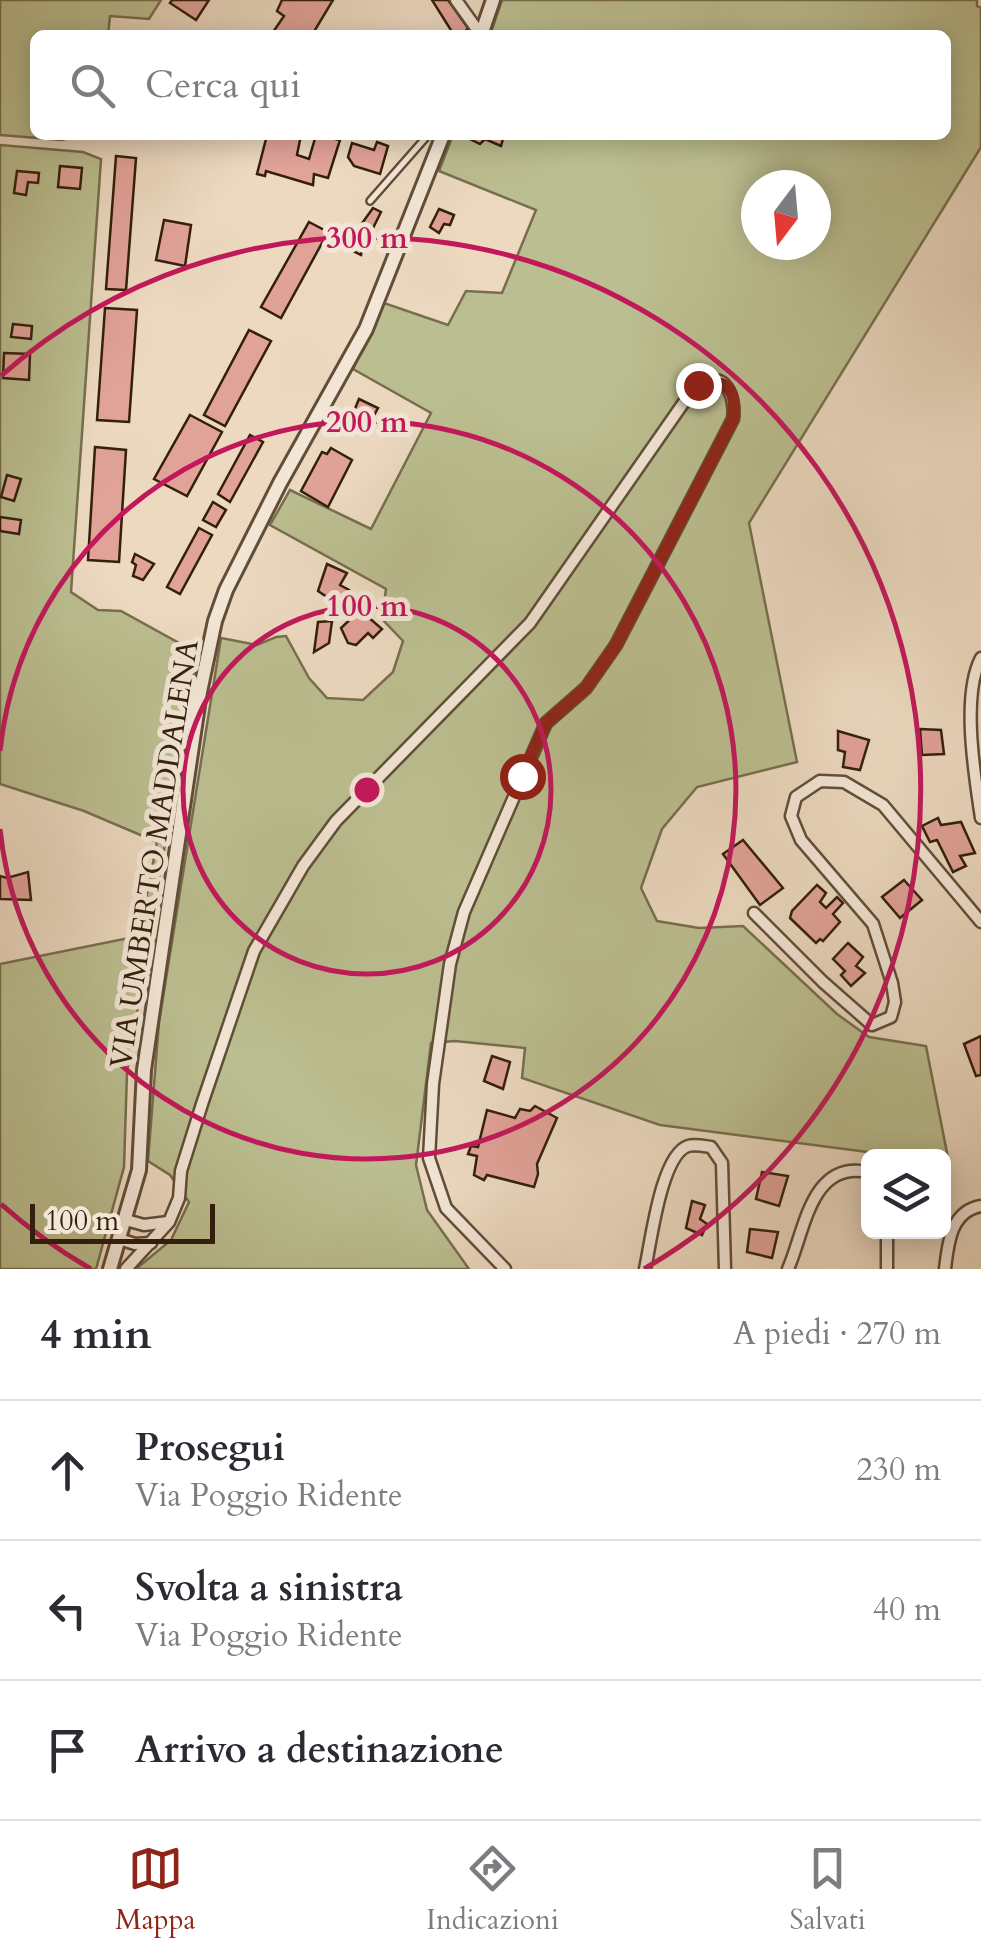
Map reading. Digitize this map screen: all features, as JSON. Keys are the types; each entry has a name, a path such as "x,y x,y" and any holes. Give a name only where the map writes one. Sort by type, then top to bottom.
{"street":[{"path":"456,0 477,30"},
{"path":"483,30 494,0"},
{"name":"VIA UMBERTO MADDALENA","path":"110,1269 139,1170 144,1070 200,692 215,622 226,590 280,483 366,329 442,140"},
{"path":"126,1269 169,1222 179,1198 181,1171 202,1104 254,951 303,866 336,821 530,623 682,405 698,385 714,381 728,387 736,400 733,419 616,645 586,688 546,723 464,912 450,964 432,1084 429,1158 446,1208 505,1269"},
{"path":"981,658 973,684 972,722 981,818"},
{"path":"754,913 872,1024 890,1017 895,1002 892,983 872,924 801,840 791,816 796,797 820,781 844,782 884,805 981,922"},
{"path":"646,1269 665,1176 677,1152 690,1144 711,1146 722,1163 725,1269"},
{"path":"788,1269 813,1196 827,1180 849,1169 861,1171"},
{"path":"945,1269 948,1243 958,1218 981,1206"},
{"path":"126,1220 144,1225 169,1222"},
{"path":"119,1239 151,1243"},
{"path":"886,1269 888,1239"}],"lane":[{"path":"370,200 424,140"}],"green space":[{"path":"0,0 161,0 149,19 110,16 109,30 30,30 30,137 0,135"},
{"path":"502,0 977,0 981,8 981,147 749,523 797,762 697,787 662,829 641,888 657,921 699,928 743,926 837,1014 869,1037 926,1046 946,1149 861,1151 660,1125 522,1078 525,1048 455,1041 431,1043 416,1165 427,1210 469,1269 136,1269 171,1240 189,1202 170,1175 148,1161 159,1022 221,638 257,645 286,636 309,678 327,698 363,700 393,672 403,641 382,619 386,589 270,525 290,490 371,529 431,413 353,369 384,303 448,325 466,291 502,293 536,210 439,171 451,140 951,140 951,30 492,30"},
{"path":"0,145 83,152 101,159 71,592 98,610 121,611 197,653 127,1072 124,1167 96,1269 0,1269 0,964 139,936 157,842 84,811 0,784"}],"building":[{"path":"209,0 196,20 170,3"},
{"path":"282,0 333,0 315,30 274,30 284,16 277,11"},
{"path":"432,0 448,0 468,28 451,30"},
{"path":"266,140 300,140 297,155 309,159 315,140 340,140 328,178 314,174 313,185 266,171 265,176 257,174"},
{"path":"377,142 388,146 380,174 354,166 348,157 352,143 374,150"},
{"path":"116,156 136,158 126,290 106,289"},
{"path":"60,166 82,168 80,189 58,187"},
{"path":"17,171 39,173 38,183 28,182 26,195 14,193"},
{"path":"373,208 381,212 370,234 360,226"},
{"path":"439,209 454,215 450,225 444,224 439,233 430,227"},
{"path":"164,220 191,225 185,266 156,260"},
{"path":"309,222 328,232 281,318 261,307"},
{"path":"354,232 365,234 361,255 347,248"},
{"path":"105,308 137,310 129,422 97,420"},
{"path":"13,324 32,326 31,339 11,337"},
{"path":"249,330 271,341 225,426 204,415"},
{"path":"4,353 30,354 29,380 3,378"},
{"path":"359,399 378,408 372,419 354,411"},
{"path":"190,415 222,432 187,496 154,479"},
{"path":"250,435 263,442 230,502 218,494"},
{"path":"95,447 126,450 119,562 88,560"},
{"path":"331,448 352,460 328,507 301,491 322,452 327,454"},
{"path":"7,475 21,479 14,501 1,497"},
{"path":"213,502 226,510 216,527 203,520"},
{"path":"0,517 21,520 19,534 0,531"},
{"path":"199,528 212,535 180,594 167,587"},
{"path":"135,554 154,564 143,580 133,576"},
{"path":"327,564 347,573 340,585 349,590 345,597 352,601 345,609 318,591"},
{"path":"360,610 382,629 373,638 368,633 356,645 348,643 341,628"},
{"path":"332,621 329,643 314,652 318,622"},
{"path":"920,729 941,730 944,754 922,755"},
{"path":"838,731 869,740 860,770 843,767 845,752 838,750"},
{"path":"938,818 941,825 961,822 975,853 960,856 966,866 953,872 937,840 930,842 922,826"},
{"path":"743,840 783,888 760,905 723,854"},
{"path":"28,872 31,900 0,899 0,876"},
{"path":"904,880 922,900 900,918 882,897"},
{"path":"817,885 826,893 820,902 826,908 837,897 843,903 833,914 840,922 823,941 816,943 790,918"},
{"path":"848,943 863,957 856,966 865,973 851,986 841,975 845,971 833,959"},
{"path":"981,1036 981,1075 976,1076 964,1044"},
{"path":"492,1056 510,1062 503,1089 484,1081"},
{"path":"535,1106 557,1118 537,1164 534,1187 474,1175 477,1156 468,1154 471,1146 478,1147 487,1110 515,1118 520,1109 530,1111"},
{"path":"762,1172 788,1176 779,1206 756,1199"},
{"path":"692,1201 705,1205 700,1219 707,1224 702,1235 686,1228"},
{"path":"750,1229 778,1232 772,1258 747,1252"}],"route":[{"path":"522,776 546,723 586,688 616,645 733,419 736,400 728,387 714,381 698,385"}]}
